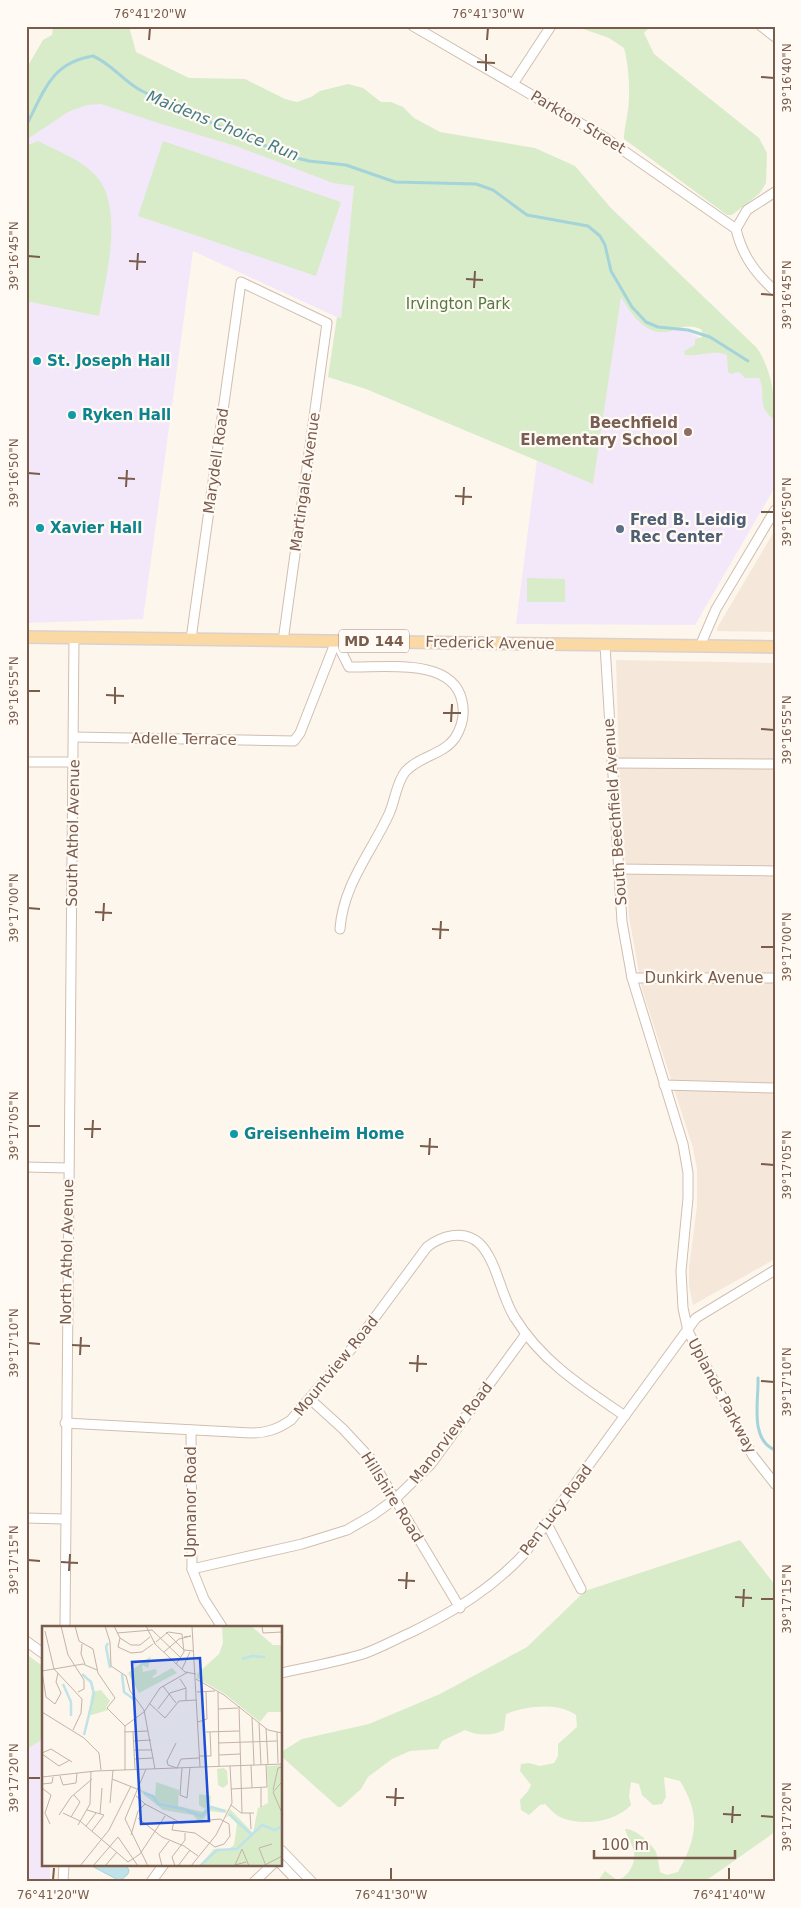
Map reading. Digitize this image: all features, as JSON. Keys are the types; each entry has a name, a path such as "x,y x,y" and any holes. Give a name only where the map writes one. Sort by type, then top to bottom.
{"main road":[{"name":"Frederick Avenue","path":"26,638 775,647"}],"street":[{"name":"Parkton Street","path":"413,26 636,157 736,229"},
{"path":"513,84 551,26"},
{"path":"762,26 775,37"},
{"path":"775,192 747,210 736,229 740,246 749,262 775,291"},
{"name":"Marydell Road","path":"190,639 240,282 328,323"},
{"name":"Martingale Avenue","path":"283,641 328,323"},
{"path":"700,646 716,609 775,510"},
{"name":"South Athol Avenue","path":"70,1027 74,638"},
{"path":"336,641 349,668 423,669 445,675 459,691 464,711 460,730 448,746 420,760 405,772 399,782 390,812 361,862 345,901 340,929"},
{"name":"Adelle Terrace","path":"74,737 294,741 300,734 336,641"},
{"name":"South Beechfield Avenue","path":"605,645 622,922 632,978 664,1085"},
{"path":"26,762 74,762"},
{"path":"612,763 775,764"},
{"path":"618,869 775,871"},
{"name":"Dunkirk Avenue","path":"632,978 775,978"},
{"name":"North Athol Avenue","path":"64,1626 70,1027"},
{"path":"664,1085 775,1088"},
{"name":"Uplands Parkway","path":"664,1085 683,1144 688,1173 688,1198 680,1271 681,1296 688,1331 753,1456 775,1484"},
{"path":"26,1167 68,1168"},
{"name":"Mountview Road","path":"65,1423 271,1432 291,1420 310,1399 359,1340 427,1248 436,1240 446,1236 464,1236 478,1242 489,1259 505,1302 526,1334"},
{"name":"Pen Lucy Road","path":"282,1673 366,1653 460,1608 506,1573 547,1524 701,1314 775,1270"},
{"path":"526,1334 556,1366 626,1416"},
{"name":"Manorview Road","path":"192,1569 325,1538 347,1530 373,1516 395,1499 431,1464 526,1334"},
{"name":"Hillshire Road","path":"310,1399 360,1446 371,1459 460,1608"},
{"name":"Upmanor Road","path":"191,1430 192,1569 204,1599 221,1626"},
{"path":"26,1518 64,1518"},
{"path":"547,1524 581,1589"},
{"path":"26,1641 42,1653"},
{"path":"282,1853 312,1882"},
{"path":"282,1865 298,1882"},
{"path":"63,1882 64,1866"},
{"path":"151,1882 162,1866"},
{"path":"254,1882 271,1866"}],"shaded area":[{"path":"91,94 355,180 341,319 193,251 143,619 26,623 26,134"},
{"name":"Beechfield Elementary School","path":"624,275 654,312 764,374 775,403 775,487 695,625 516,624 537,460 592,483"},
{"path":"775,530 775,632 717,631 717,628"},
{"path":"616,660 775,663 775,1259 693,1305 689,1285 689,1267 697,1206 697,1169 693,1148 642,989 629,917 620,799"},
{"path":"42,1739 42,1866 50,1866 50,1882 26,1882 26,1750"}],"green space":[{"name":"Irvington Park","path":"53,26 129,26 136,52 189,78 245,79 285,99 297,102 311,97 320,91 348,84 363,88 381,102 391,102 403,107 414,118 440,132 535,148 575,166 611,208 757,348 769,373 775,420 765,410 763,405 759,378 745,378 739,372 731,374 728,372 727,355 722,353 685,355 684,351 695,345 695,339 702,337 702,330 683,327 671,331 655,331 635,318 621,297 593,484 366,389 328,377 337,317 341,318 354,186 333,183 236,146 101,104 87,105 68,112 26,140 26,69 43,40 52,35"},
{"path":"575,26 651,26 644,33 654,54 759,138 767,153 766,183 760,193 732,215 727,215 624,139 629,91 624,48 609,38"},
{"path":"38,141 85,166 97,177 105,191 110,207 111,244 99,316 26,301 26,146"},
{"path":"163,141 341,202 316,276 138,216"},
{"path":"527,578 565,579 565,602 527,602"},
{"path":"740,1540 775,1585 775,1832 704,1882 597,1882 605,1871 617,1880 628,1873 634,1861 634,1852 625,1829 638,1833 654,1848 660,1872 667,1875 678,1872 693,1837 694,1826 691,1805 680,1781 664,1777 666,1797 662,1804 653,1805 642,1795 639,1784 631,1782 629,1796 631,1805 617,1815 598,1821 578,1822 568,1820 558,1816 545,1804 540,1805 529,1815 521,1810 520,1800 531,1785 520,1771 521,1764 529,1763 540,1766 554,1763 558,1756 558,1744 577,1727 576,1715 560,1708 532,1707 514,1711 506,1714 504,1730 499,1732 480,1734 465,1730 442,1741 438,1749 410,1751 392,1759 368,1777 361,1789 341,1807 338,1807 282,1757 282,1751 302,1739 369,1724 440,1694 527,1647 585,1591"},
{"path":"26,1654 42,1666 42,1739 26,1750"}],"water":[{"path":"92,1866 126,1866 129,1870 128,1874 120,1881"}],"waterway":[{"name":"Maidens Choice Run","path":"26,126 44,91 58,72 67,65 93,56 100,59 129,83 142,91 292,157 346,165 395,182 476,184 493,190 527,215 588,226 600,236 605,245 611,271 632,307 646,322 658,327 688,330 710,337 748,361"},
{"path":"758,1378 758,1428 767,1445 775,1450"}],"place":[{"name":"St. Joseph Hall","path":"37,361"},
{"name":"Ryken Hall","path":"72,415"},
{"name":"Beechfield Elementary School","path":"688,432"},
{"name":"Xavier Hall","path":"40,528"},
{"name":"Fred B. Leidig Rec Center","path":"620,529"},
{"name":"Greisenheim Home","path":"234,1134"}]}
